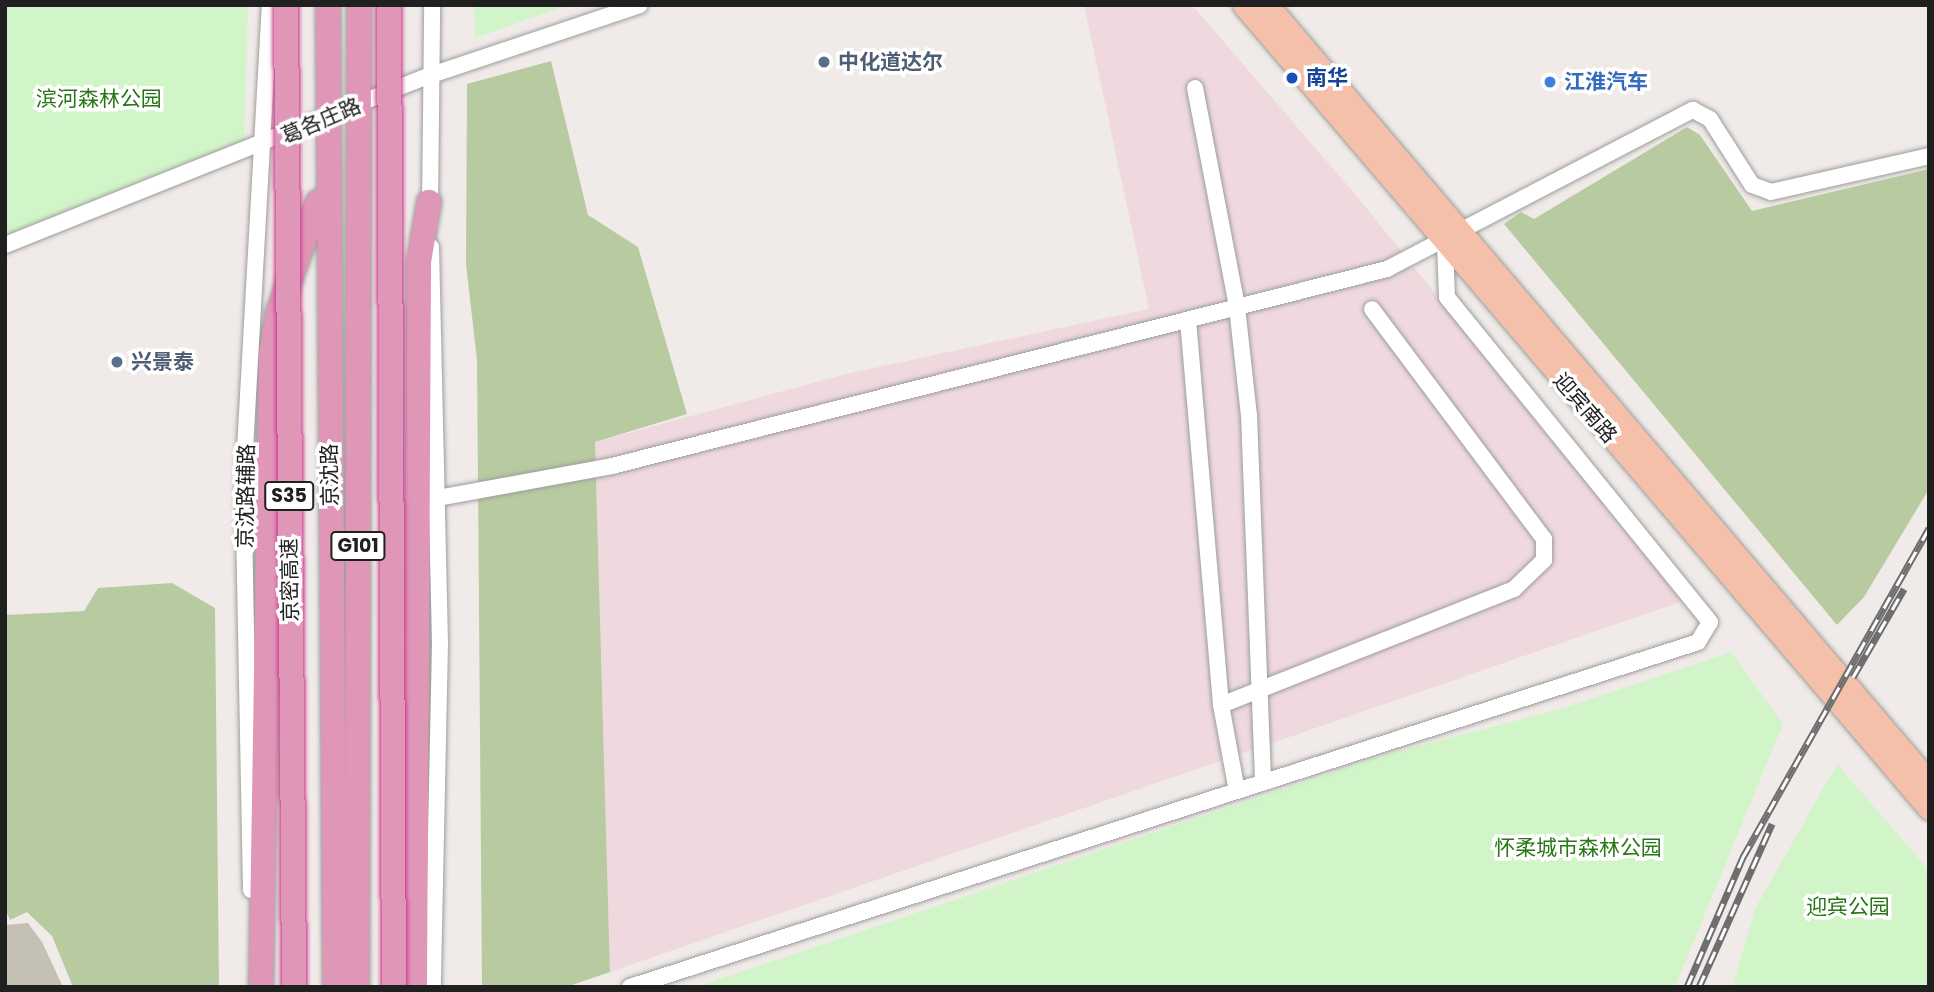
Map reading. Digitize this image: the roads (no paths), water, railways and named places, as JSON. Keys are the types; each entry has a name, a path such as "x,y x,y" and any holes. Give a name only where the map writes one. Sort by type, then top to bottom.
{"highway":[{"name":"京密高速","path":"286,5 293,987"},
{"name":"京沈路","path":"328,5 327,171 335,987"},
{"name":"京沈路","path":"357,987 359,5"},
{"path":"389,5 394,987"},
{"path":"261,987 271,355 278,313 327,171"},
{"path":"415,987 419,262 429,202"},
{"path":"359,223 420,319"}],"main road":[{"name":"迎宾南路","path":"1243,5 1454,240 1929,780"},
{"name":"迎宾南路","path":"1268,5 1454,240 1929,809"}],"street":[{"name":"京沈路辅路","path":"252,987 243,485 265,145 270,5"},
{"path":"432,5 429,202 438,498 433,987"},
{"name":"葛各庄路","path":"5,245 265,145 431,75 640,5"},
{"path":"1195,88 1237,307 1249,415 1263,783"},
{"path":"438,498 612,467 1387,269 1454,240 1693,110 1710,119 1752,185 1771,192 1929,156"},
{"path":"630,987 1698,642 1710,622 1447,297 1454,240"},
{"path":"1221,705 1514,589 1544,560 1544,539 1372,309"},
{"path":"1188,320 1221,705 1237,791"}],"railway":[{"path":"1687,987 1743,857 1929,528"},
{"path":"1853,677 1904,589"},
{"path":"1699,987 1772,824"}],"place":[{"name":"中化道达尔","path":"824,62"},
{"name":"南华","path":"1292,78"},
{"name":"江淮汽车","path":"1550,82"},
{"name":"兴景泰","path":"117,362"}],"park label":[{"name":"滨河森林公园","path":"99,99"},
{"name":"怀柔城市森林公园","path":"1578,848"},
{"name":"迎宾公园","path":"1848,907"}]}
